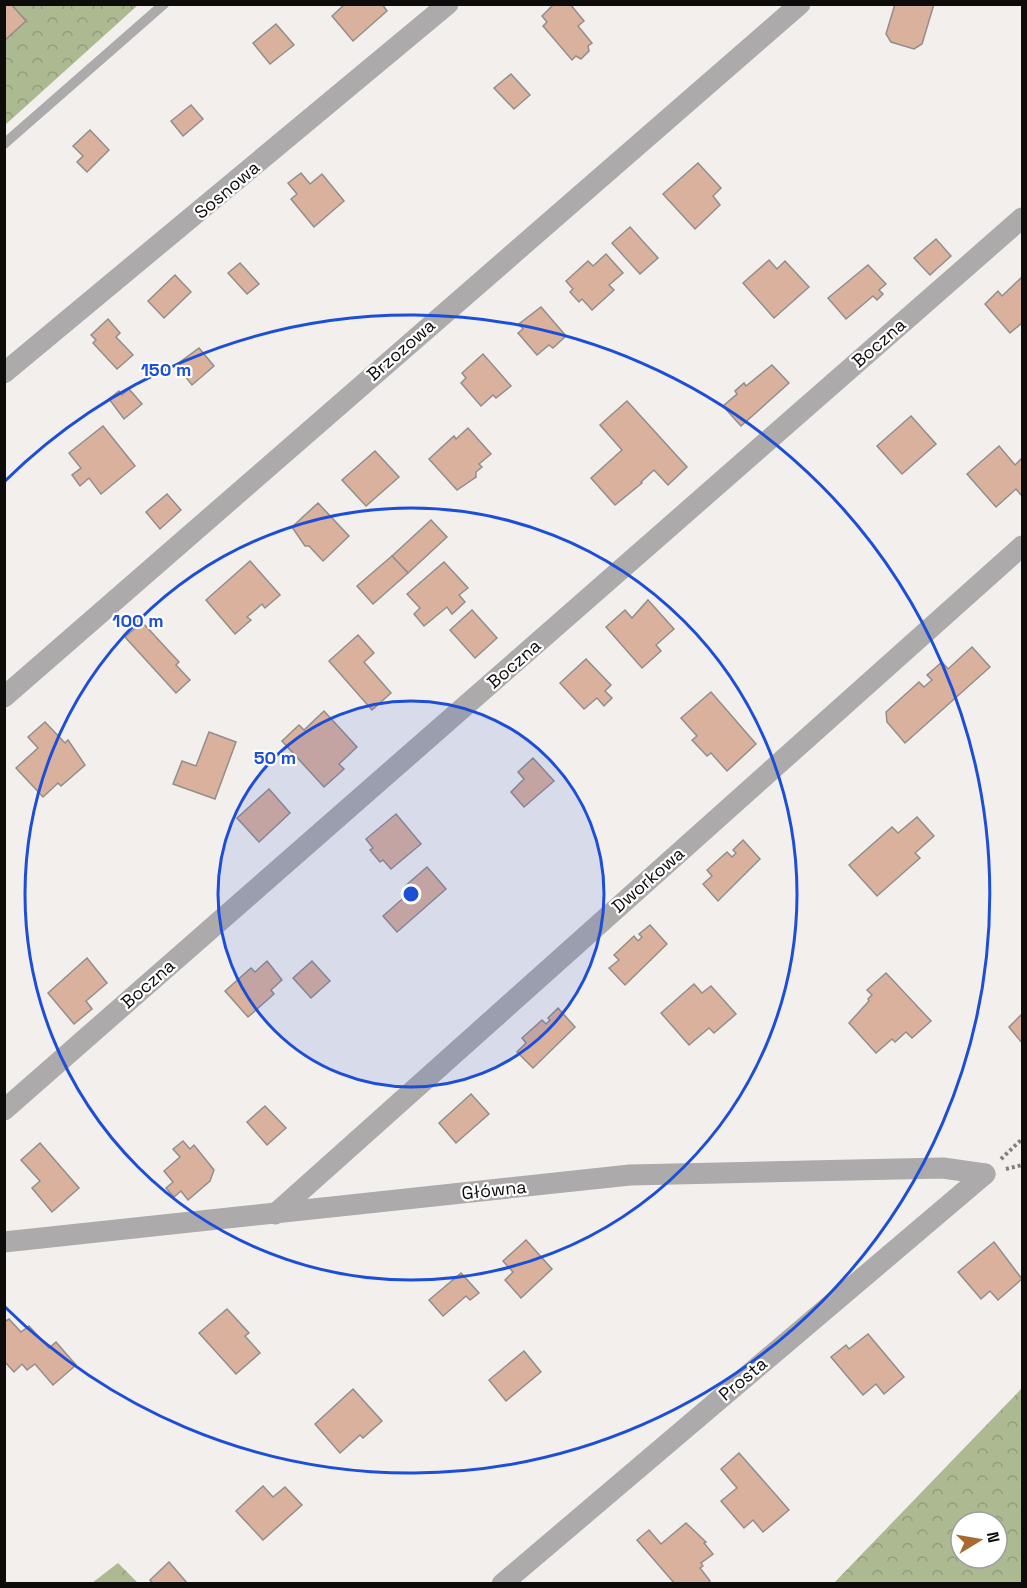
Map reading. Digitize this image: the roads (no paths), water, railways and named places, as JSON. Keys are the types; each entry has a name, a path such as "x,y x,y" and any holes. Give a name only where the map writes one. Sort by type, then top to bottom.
{"street":[{"name":"Sosnowa","path":"4,373 448,4"},
{"name":"Brzozowa","path":"4,697 800,4"},
{"name":"Boczna","path":"4,1110 1023,218"},
{"name":"Dworkowa","path":"275,1214 1023,546"},
{"name":"Główna","path":"4,1242 630,1176 943,1168 985,1174"},
{"name":"Prosta","path":"502,1584 985,1174"}],"lane":[{"path":"4,144 164,4"}]}
